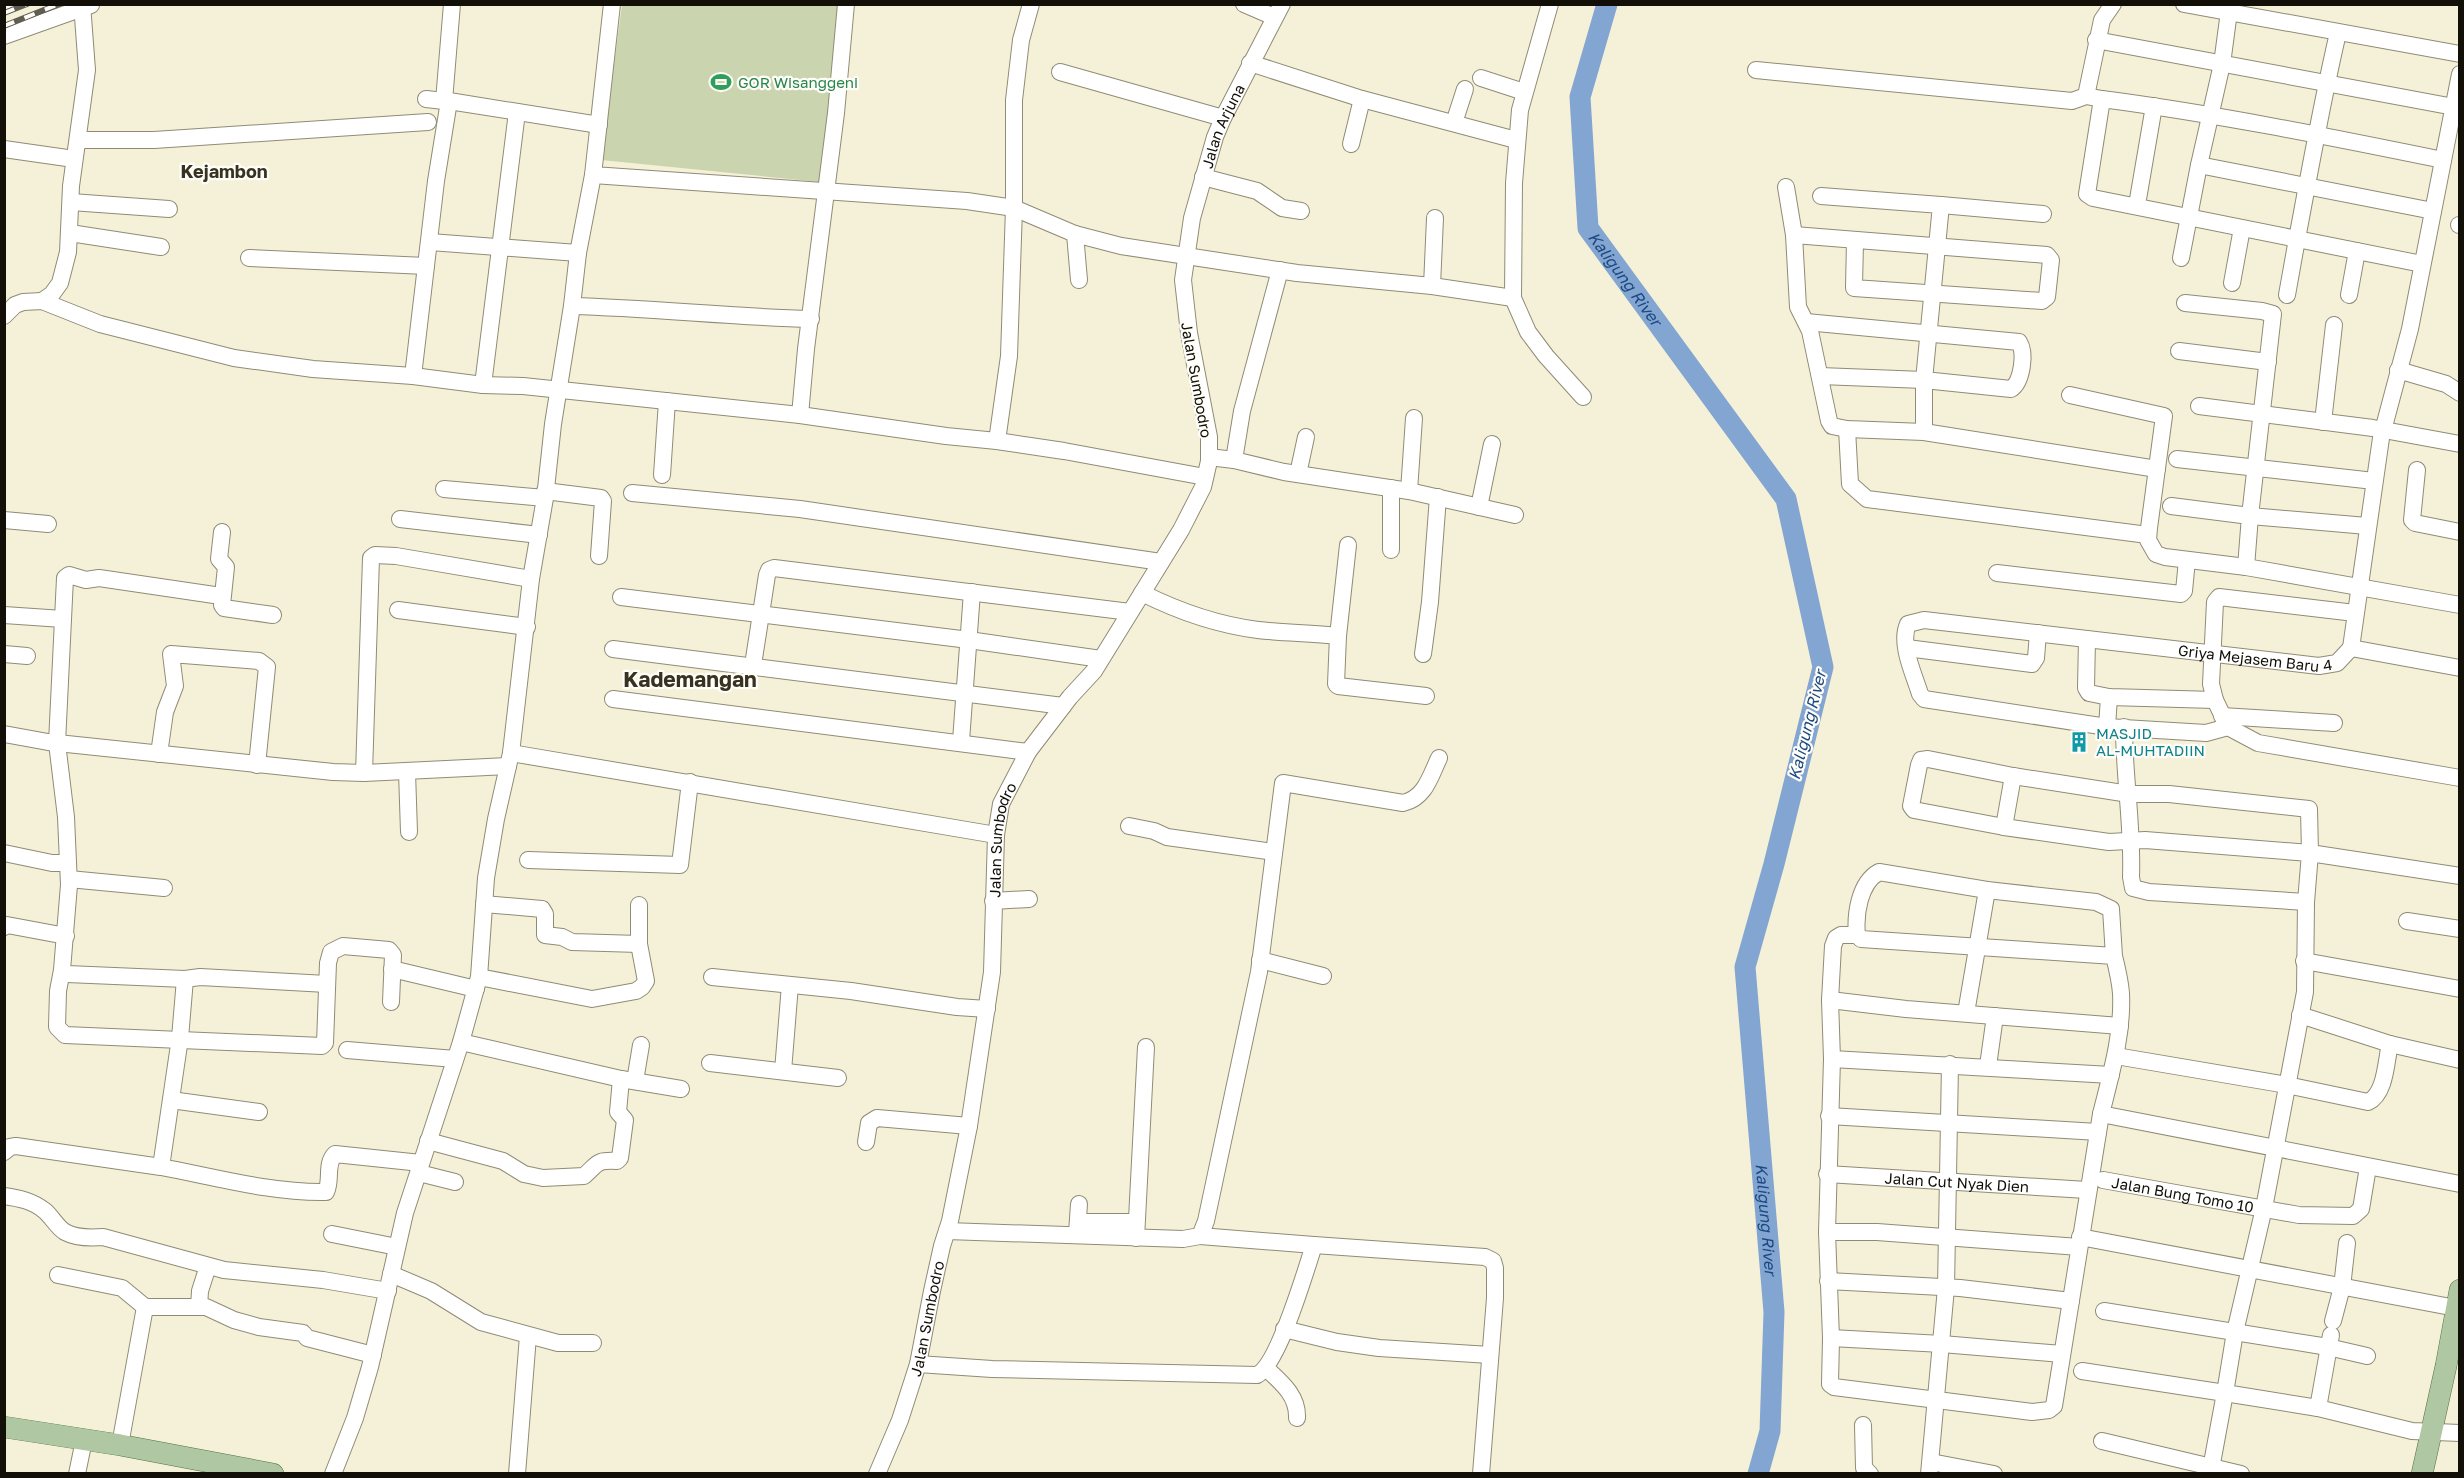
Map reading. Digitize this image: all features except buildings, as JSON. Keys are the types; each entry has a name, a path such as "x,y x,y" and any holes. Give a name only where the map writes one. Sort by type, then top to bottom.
{"main road":[{"path":"2422,1473 2432,1432 2453,1367 2458,1299"},
{"path":"4,1427 120,1445 273,1473"}],"street":[{"path":"412,376 446,101 452,5 446,4"},
{"path":"333,1473 355,1418 405,1213 456,1059 477,983 486,878 496,819 510,760 531,579 545,495 578,254 593,175 612,4"},
{"path":"800,415 806,349 827,193 846,4"},
{"path":"997,441 1009,356 1014,208 1014,100 1018,57 1030,4"},
{"path":"1244,4 1278,11"},
{"path":"1550,4 1524,92 1516,140 1513,298 1528,333 1583,397"},
{"path":"2113,4 2102,20 2096,40 2087,194 2093,198 2422,264"},
{"path":"2184,4 2230,9 2338,33 2460,54"},
{"path":"4,36 85,6 87,70 74,159 70,233 60,283 52,294 42,301"},
{"path":"2181,258 2222,64 2230,9"},
{"name":"Jalan Arjuna","path":"1187,254 1192,218 1223,118 1278,11"},
{"path":"2286,296 2326,84 2338,33"},
{"path":"2096,40 2454,107"},
{"path":"1250,63 1362,99 1516,140"},
{"path":"1756,70 2072,101 2094,98 2212,114 2443,160"},
{"path":"1060,72 1223,118"},
{"path":"2351,648 2382,430 2410,329 2460,74"},
{"path":"1481,78 1524,92"},
{"path":"1454,123 1465,89"},
{"path":"426,99 599,125"},
{"path":"1351,144 1362,99"},
{"path":"2137,205 2154,106"},
{"path":"483,385 517,112"},
{"path":"78,140 154,140 428,122"},
{"path":"4,149 74,159"},
{"path":"2199,165 2433,211"},
{"path":"593,175 968,201 1014,208 1075,234 1121,246 1187,254 1280,270 1432,286 1513,298"},
{"path":"1203,177 1257,191 1282,208 1301,211"},
{"path":"1786,187 1794,235 1798,307 1806,322 1832,426 1846,429 1924,432 2157,469"},
{"path":"1821,196 2043,214"},
{"path":"71,202 169,209"},
{"path":"1924,432 1924,380 1935,245 1941,205"},
{"path":"1432,286 1435,218"},
{"path":"2232,283 2242,228"},
{"path":"70,233 161,247"},
{"path":"1075,234 1078,280"},
{"path":"1794,235 2043,254 2050,256 2051,260 2046,300 1854,288 1856,241"},
{"path":"430,242 578,254"},
{"path":"2349,295 2357,251"},
{"name":"Jalan Sumbodro","path":"877,1473 900,1420 918,1364 969,1126 992,972 996,835 1001,804 1028,752 1063,706 1094,671 1194,508 1205,477 1209,457 1209,437 1185,308 1184,280 1187,254"},
{"path":"249,258 426,266"},
{"path":"1234,460 1242,411 1280,270"},
{"path":"4,316 15,305 42,301 100,324 234,358 313,369 412,376 483,385 560,390 800,415 1064,451 1205,477"},
{"path":"2185,303 2273,314 2246,567"},
{"path":"572,306 632,307 763,318 811,319"},
{"path":"1806,322 2019,342 2023,352 2017,384 2011,388 1924,380 1820,376"},
{"path":"2323,422 2334,325"},
{"path":"2180,351 2268,362"},
{"path":"2398,370 2446,384 2460,393"},
{"path":"2070,395 2163,415 2148,535 2150,545 2156,554 2460,604"},
{"path":"662,476 666,401"},
{"path":"2199,406 2382,430 2460,444"},
{"path":"1408,491 1414,418"},
{"path":"1846,429 1850,484 1867,499 2148,535"},
{"path":"1298,474 1306,437"},
{"path":"1479,507 1492,444"},
{"path":"1209,457 1408,491 1515,515"},
{"path":"2177,459 2374,481"},
{"path":"2417,470 2412,520 2415,523 2460,532"},
{"path":"1391,488 1391,550"},
{"path":"444,489 601,498 603,501 599,556"},
{"path":"632,493 800,509 1161,562"},
{"path":"1423,654 1430,602 1438,497"},
{"path":"2171,506 2250,516 2367,526"},
{"path":"400,519 539,535"},
{"path":"4,520 48,524"},
{"path":"222,532 219,561 226,567 221,596 222,605 224,608 273,615"},
{"path":"1348,545 1338,636 1336,684 1426,696"},
{"path":"364,773 371,558 375,555 396,556 531,579"},
{"path":"1996,573 2181,594 2184,591 2187,560"},
{"path":"753,665 767,575 769,570 774,568 1130,612"},
{"path":"221,596 96,578 86,580 67,575 57,743 66,817 68,871 66,936 58,991 57,1027 65,1035 143,1039 180,1038 322,1046 325,1043 328,963 331,952 343,946 389,950 393,955 391,1002"},
{"path":"960,741 972,592"},
{"path":"1142,593 1165,604 1231,625 1259,630 1338,636"},
{"path":"621,597 969,640 1101,659"},
{"path":"2355,613 2219,597 2215,602 2211,684 2222,714 2258,743 2460,778"},
{"path":"398,610 527,627"},
{"path":"4,615 63,619"},
{"name":"Griya Mejasem Baru 4","path":"1907,648 1904,634 1908,624 1924,620 2332,665 2345,656 2351,648 2460,669"},
{"path":"2041,634 2036,658 2032,664 1907,648 1920,694 1924,699 2107,727 2206,733 2222,714"},
{"path":"2087,639 2085,688 2089,693 2222,714 2334,723"},
{"path":"613,649 1063,706"},
{"path":"4,654 27,656"},
{"path":"159,754 165,712 175,686 171,654 259,661 267,667 257,765"},
{"path":"2107,727 2109,697"},
{"path":"613,699 960,741 1028,752"},
{"path":"2124,727 2133,888 2141,891 2306,902"},
{"path":"4,734 57,743 257,765 364,773 407,772 510,760 690,782 996,835"},
{"path":"1200,1236 1206,1221 1260,960 1283,783 1403,803 1412,801 1422,793 1439,758"},
{"path":"2211,1470 2235,1332 2264,1208 2305,992 2304,961 2310,853 2311,813 2308,808 2169,794 2129,794 2013,776 1928,759 1921,760 1911,806 1914,810 2004,827 2109,842 2145,840 2310,853 2460,876"},
{"path":"407,772 408,832"},
{"path":"2004,827 2013,776"},
{"path":"528,860 680,865 690,782"},
{"path":"1129,826 1167,837 1274,852"},
{"path":"4,853 52,863 68,871 164,888"},
{"path":"1857,935 1857,912 1863,890 1871,877 1879,872 1987,890 2097,902 2107,905 2112,914 2114,956 2121,992 2116,1056 2101,1113 2087,1190 2055,1401 2049,1410 2032,1412 1834,1388 1830,1384 1828,1378 1831,1338 1827,1174 1832,1059 1830,1000 1833,945 1836,938 1841,935 1857,935 1861,939 2114,956"},
{"path":"1966,1012 1987,890"},
{"path":"993,901 1029,899"},
{"path":"484,904 542,909 545,914 545,934 568,938 572,942 639,944"},
{"path":"392,969 592,999 636,991 645,981 639,944 639,905"},
{"path":"2407,921 2460,929"},
{"path":"4,927 6,925 66,936"},
{"path":"1260,960 1323,976"},
{"path":"2304,961 2460,989"},
{"path":"62,970 67,974 185,979 200,977 327,984"},
{"path":"712,977 851,991 957,1007 987,1008"},
{"path":"162,1167 180,1038 185,979"},
{"path":"783,1071 790,985"},
{"path":"1830,1000 1906,1009 2120,1026"},
{"path":"2300,1015 2390,1044 2460,1060"},
{"path":"1988,1066 1995,1016"},
{"path":"461,1042 628,1080 681,1089"},
{"path":"2116,1056 2287,1085 2368,1102 2373,1100 2380,1089 2390,1044"},
{"path":"428,1141 503,1161 524,1174 543,1178 584,1176 594,1164 601,1161 617,1161 620,1158 625,1120 618,1112 641,1045"},
{"path":"1136,1230 1146,1047"},
{"path":"347,1050 456,1059"},
{"path":"1832,1059 1988,1066 2110,1075"},
{"path":"710,1063 838,1078"},
{"path":"1950,1064 1947,1288 1930,1468 1994,1473"},
{"path":"171,1100 259,1112"},
{"path":"2101,1113 2460,1184"},
{"path":"1829,1116 2098,1132"},
{"path":"866,1142 869,1123 877,1118 969,1126"},
{"path":"4,1152 16,1146 162,1167 281,1189 318,1192 326,1192 329,1186 330,1161 335,1154 420,1168 455,1182"},
{"name":"Jalan Bung Tomo 10","path":"2103,1180 2309,1217 2355,1216 2361,1209 2368,1167"},
{"name":"Jalan Cut Nyak Dien","path":"1827,1174 2087,1190"},
{"path":"4,1196 24,1199 44,1210 63,1231 88,1238 103,1237 224,1270 323,1280 387,1291"},
{"path":"1077,1229 1079,1204"},
{"path":"947,1231 1136,1230 1188,1239 1200,1236 1490,1259 1495,1268 1496,1277 1481,1473"},
{"path":"1827,1232 1877,1232 2079,1242 2342,1287 2458,1299"},
{"path":"332,1234 397,1247"},
{"path":"2318,1408 2342,1287 2347,1243"},
{"path":"918,1364 992,1369 1257,1375 1267,1369 1314,1245"},
{"path":"199,1307 200,1291 208,1266"},
{"path":"391,1274 431,1291 481,1322 558,1343 592,1343"},
{"path":"58,1275 122,1288 145,1307 199,1307 221,1312 234,1320 259,1327 303,1333 307,1338 372,1355"},
{"path":"1828,1281 1947,1288 2071,1301"},
{"path":"120,1445 145,1307"},
{"path":"2104,1311 2235,1332 2331,1334 2367,1356"},
{"path":"1284,1329 1337,1342 1378,1348 1490,1356"},
{"path":"517,1473 528,1336"},
{"path":"1831,1338 2062,1354"},
{"path":"1267,1369 1293,1396 1298,1418"},
{"path":"2082,1371 2318,1408 2412,1431 2460,1433"},
{"path":"1863,1425 1863,1468 1870,1473"},
{"path":"77,1473 84,1440"},
{"path":"2102,1441 2211,1470 2241,1473"}],"green space":[{"name":"GOR Wisanggeni","path":"622,5 840,5 820,182 601,160"}],"waterway":[{"name":"Kaligung River","path":"1607,4 1580,97 1588,228 1786,499 1823,667 1774,864 1745,967 1774,1312 1770,1431 1758,1474"}],"railway":[{"path":"4,13 27,4"},
{"path":"4,26 59,4"}],"place":[{"name":"GOR Wisanggeni","path":"721,82"},
{"name":"MASJID AL-MUHTADIIN","path":"2079,742"}],"district":[{"name":"Kejambon","path":"224,171"},
{"name":"Kademangan","path":"690,679"}]}
